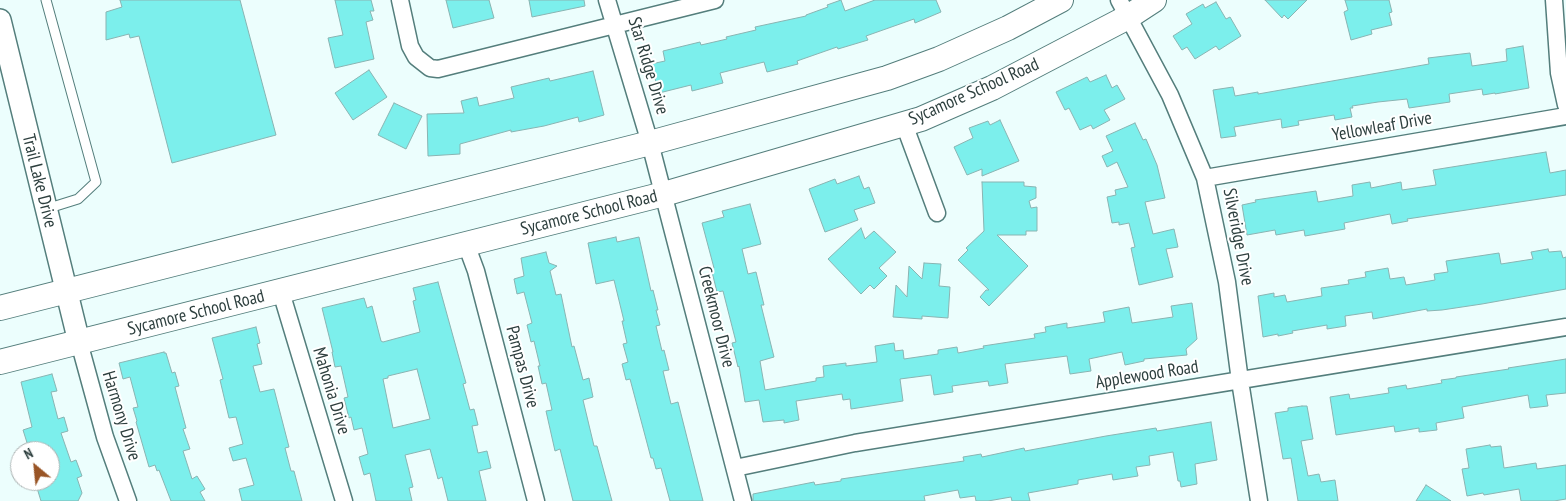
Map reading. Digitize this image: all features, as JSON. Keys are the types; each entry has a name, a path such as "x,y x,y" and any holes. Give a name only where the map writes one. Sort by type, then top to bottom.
{"main road":[{"path":"0,308 650,143 887,78 939,59 1008,28 1061,0"},
{"name":"Sycamore School Road","path":"0,362 664,194 921,119 992,88 1123,8 1154,0"}],"street":[{"path":"400,0 410,46 416,58 430,68 438,69 715,0"},
{"name":"Star Ridge Drive","path":"607,0 650,143"},
{"path":"1554,0 1559,73 1566,105"},
{"name":"Silveridge Drive","path":"1123,8 1170,95 1206,178 1227,282 1259,501"},
{"name":"Trail Lake Drive","path":"0,20 79,342"},
{"name":"Yellowleaf Drive","path":"1206,178 1566,116"},
{"path":"904,124 937,213"},
{"name":"Creekmoor Drive","path":"650,143 742,501"},
{"name":"Pampas Drive","path":"466,244 476,271 536,501"},
{"name":"Mahonia Drive","path":"281,292 344,501"},
{"name":"Applewood Road","path":"734,468 855,442 1566,327"},
{"name":"Harmony Drive","path":"79,342 105,437 128,501"}],"lane":[{"path":"46,0 96,182 78,199 46,209"}],"building":[{"path":"120,0 240,0 276,135 172,163 139,36 130,38 129,34 106,40 106,12 122,7"},
{"path":"335,0 371,0 374,11 370,11 373,20 366,22 374,59 335,68 328,38 343,35"},
{"path":"446,0 489,0 494,18 453,28"},
{"path":"529,0 584,0 585,6 532,17"},
{"path":"841,0 845,11 875,0 936,0 941,12 915,23 914,19 866,36 868,40 838,49 837,47 797,61 798,64 767,72 764,62 720,73 723,83 692,91 691,85 659,93 651,64 665,61 663,51 700,42 701,45 727,39 726,37 756,30 755,27 806,16"},
{"path":"1265,0 1307,0 1288,19 1284,15 1282,18"},
{"path":"1345,0 1389,0 1392,12 1389,13 1392,25 1371,30 1372,34 1351,40 1344,12 1348,10"},
{"path":"1216,2 1226,19 1230,17 1241,36 1219,50 1216,46 1195,59 1187,47 1182,50 1173,36 1192,24 1186,14 1203,4 1205,8"},
{"path":"1523,46 1529,88 1483,95 1482,89 1449,94 1450,102 1409,108 1407,99 1352,106 1353,108 1350,108 1352,117 1335,120 1334,115 1298,121 1299,125 1282,128 1281,119 1234,127 1236,136 1221,138 1213,90 1233,87 1235,96 1258,92 1258,94 1429,64 1428,58 1470,53 1472,66 1507,61 1506,49"},
{"path":"369,70 387,97 353,120 335,93"},
{"path":"593,71 604,115 579,122 578,117 544,126 511,132 511,130 460,144 460,154 428,156 427,114 464,113 461,101 477,97 479,106 514,98 511,87 549,78 550,81"},
{"path":"1106,75 1112,88 1117,85 1125,99 1104,110 1110,120 1093,129 1091,125 1080,130 1069,108 1065,110 1056,92 1087,77 1090,82"},
{"path":"394,103 422,116 406,149 378,135"},
{"path":"1000,120 1019,161 982,176 982,169 967,175 954,147 973,138 969,128 988,121 990,125"},
{"path":"1135,123 1143,140 1146,139 1157,165 1165,198 1145,202 1153,234 1174,229 1178,247 1166,249 1173,277 1139,285 1131,248 1135,247 1129,223 1119,225 1119,222 1112,223 1107,197 1116,195 1115,190 1128,187 1117,162 1107,167 1102,156 1113,151 1106,136"},
{"path":"1546,152 1550,173 1566,170 1566,195 1407,219 1408,221 1392,224 1390,214 1344,223 1345,229 1305,236 1304,230 1276,235 1275,230 1247,235 1242,205 1256,202 1255,200 1316,191 1318,202 1353,196 1352,185 1370,182 1371,188 1401,182 1402,190 1436,185 1433,170"},
{"path":"859,176 864,189 869,187 875,203 854,210 858,220 825,232 809,189 835,179 837,184"},
{"path":"982,182 1024,182 1024,186 1036,187 1036,198 1029,201 1031,208 1037,207 1037,231 1026,231 1026,235 997,235 1028,266 989,306 980,297 986,290 989,290 958,260 968,250 966,248 984,231"},
{"path":"750,204 761,244 742,249 748,274 756,272 764,305 761,305 774,357 760,361 765,390 816,381 816,378 824,377 823,366 846,363 846,366 877,362 875,346 894,343 895,351 903,350 904,359 938,354 938,350 957,347 958,353 984,348 983,346 1035,338 1034,334 1046,332 1045,327 1067,323 1067,328 1105,322 1103,312 1129,307 1132,323 1173,317 1171,306 1192,303 1197,339 1186,349 1187,355 1144,359 1144,361 1125,365 1122,352 1089,359 1091,371 1070,374 1067,356 1005,364 1008,383 989,386 988,381 952,386 953,392 934,395 931,375 900,379 903,401 851,409 850,399 843,400 842,394 796,401 799,420 784,423 784,420 763,422 759,400 745,402 739,366 732,343 736,342 723,291 717,292 711,268 714,268 702,223 724,217 722,211"},
{"path":"861,228 865,239 874,231 896,252 879,268 887,276 874,289 870,285 861,294 828,259"},
{"path":"616,237 617,242 639,237 651,291 653,290 658,310 656,310 660,325 656,326 669,370 663,371 671,404 678,402 703,501 670,501 661,468 656,469 653,458 651,458 630,379 626,380 622,364 628,362 623,344 627,343 622,321 624,321 614,280 596,284 588,243"},
{"path":"1548,249 1549,252 1561,251 1563,258 1566,257 1566,289 1482,304 1442,310 1427,311 1427,309 1373,319 1372,312 1345,316 1346,326 1327,329 1327,325 1292,331 1293,333 1278,336 1278,334 1263,337 1258,296 1274,293 1274,297 1285,295 1287,302 1322,296 1321,288 1349,284 1348,280 1366,277 1365,272 1388,268 1390,279 1404,277 1406,285 1435,280 1434,274 1448,272 1446,261 1499,253 1501,264 1533,259 1531,252"},
{"path":"546,252 549,263 557,266 550,271 556,295 561,294 572,347 574,346 583,380 589,378 593,397 583,400 594,446 597,446 612,501 573,501 560,449 555,451 546,411 552,410 546,383 542,384 534,341 531,342 527,325 532,323 524,292 517,294 514,279 524,276 521,258"},
{"path":"924,263 941,264 939,286 950,287 948,318 922,316 922,319 893,317 896,285 907,297 909,266 922,279"},
{"path":"438,282 466,383 463,384 470,410 474,409 478,425 472,426 478,453 487,451 491,468 479,471 486,501 448,501 442,477 438,479 430,449 405,455 413,487 409,488 412,501 376,501 370,473 364,475 359,457 368,454 362,428 354,430 351,417 349,418 344,398 348,397 341,366 335,367 322,308 364,298 367,308 372,306 381,341 383,342 420,332 413,301 416,300 413,288","holes":["417,369 430,419 393,428 383,379"]},
{"path":"256,327 260,343 257,344 262,364 253,366 260,392 274,389 289,447 285,448 291,471 294,471 302,501 242,501 239,489 254,485 246,458 233,461 229,448 243,444 236,417 229,418 220,380 223,379 212,338"},
{"path":"166,353 172,373 175,372 179,386 175,387 186,428 183,429 190,449 183,451 192,479 197,476 205,489 200,492 205,501 171,501 159,470 157,471 155,465 149,467 133,408 138,407 130,377 123,379 119,363"},
{"path":"1566,359 1566,393 1546,395 1548,406 1530,408 1528,395 1462,407 1464,418 1436,423 1437,430 1419,432 1419,428 1395,432 1394,426 1336,435 1330,397 1349,394 1350,399 1389,393 1388,388 1406,385 1407,389 1442,383 1441,380 1456,377"},
{"path":"52,374 57,391 51,392 58,419 64,417 68,431 61,433 71,462 76,460 82,476 77,478 82,493 78,501 41,501 38,491 60,491 60,441 26,441 23,430 32,427 21,382"},
{"path":"1307,406 1313,439 1301,441 1308,476 1319,474 1321,482 1335,480 1338,501 1298,501 1291,458 1283,459 1275,413 1288,411 1288,408"},
{"path":"1211,422 1217,460 1195,464 1197,484 1181,487 1180,481 1178,481 1173,452 1149,456 1150,465 1136,467 1138,476 1113,480 1112,474 1078,480 1078,484 1028,493 1030,501 1012,501 1011,497 976,501 975,496 960,498 958,490 924,496 925,501 753,501 753,494 814,482 815,485 841,481 841,479 964,461 963,457 981,454 982,457 1024,448 1025,451 1156,428 1157,431"},
{"path":"1490,445 1491,447 1501,446 1504,468 1536,463 1537,469 1566,465 1566,499 1521,501 1519,489 1467,496 1462,469 1469,468 1466,449"},
{"path":"1426,485 1451,501 1416,501"}]}
